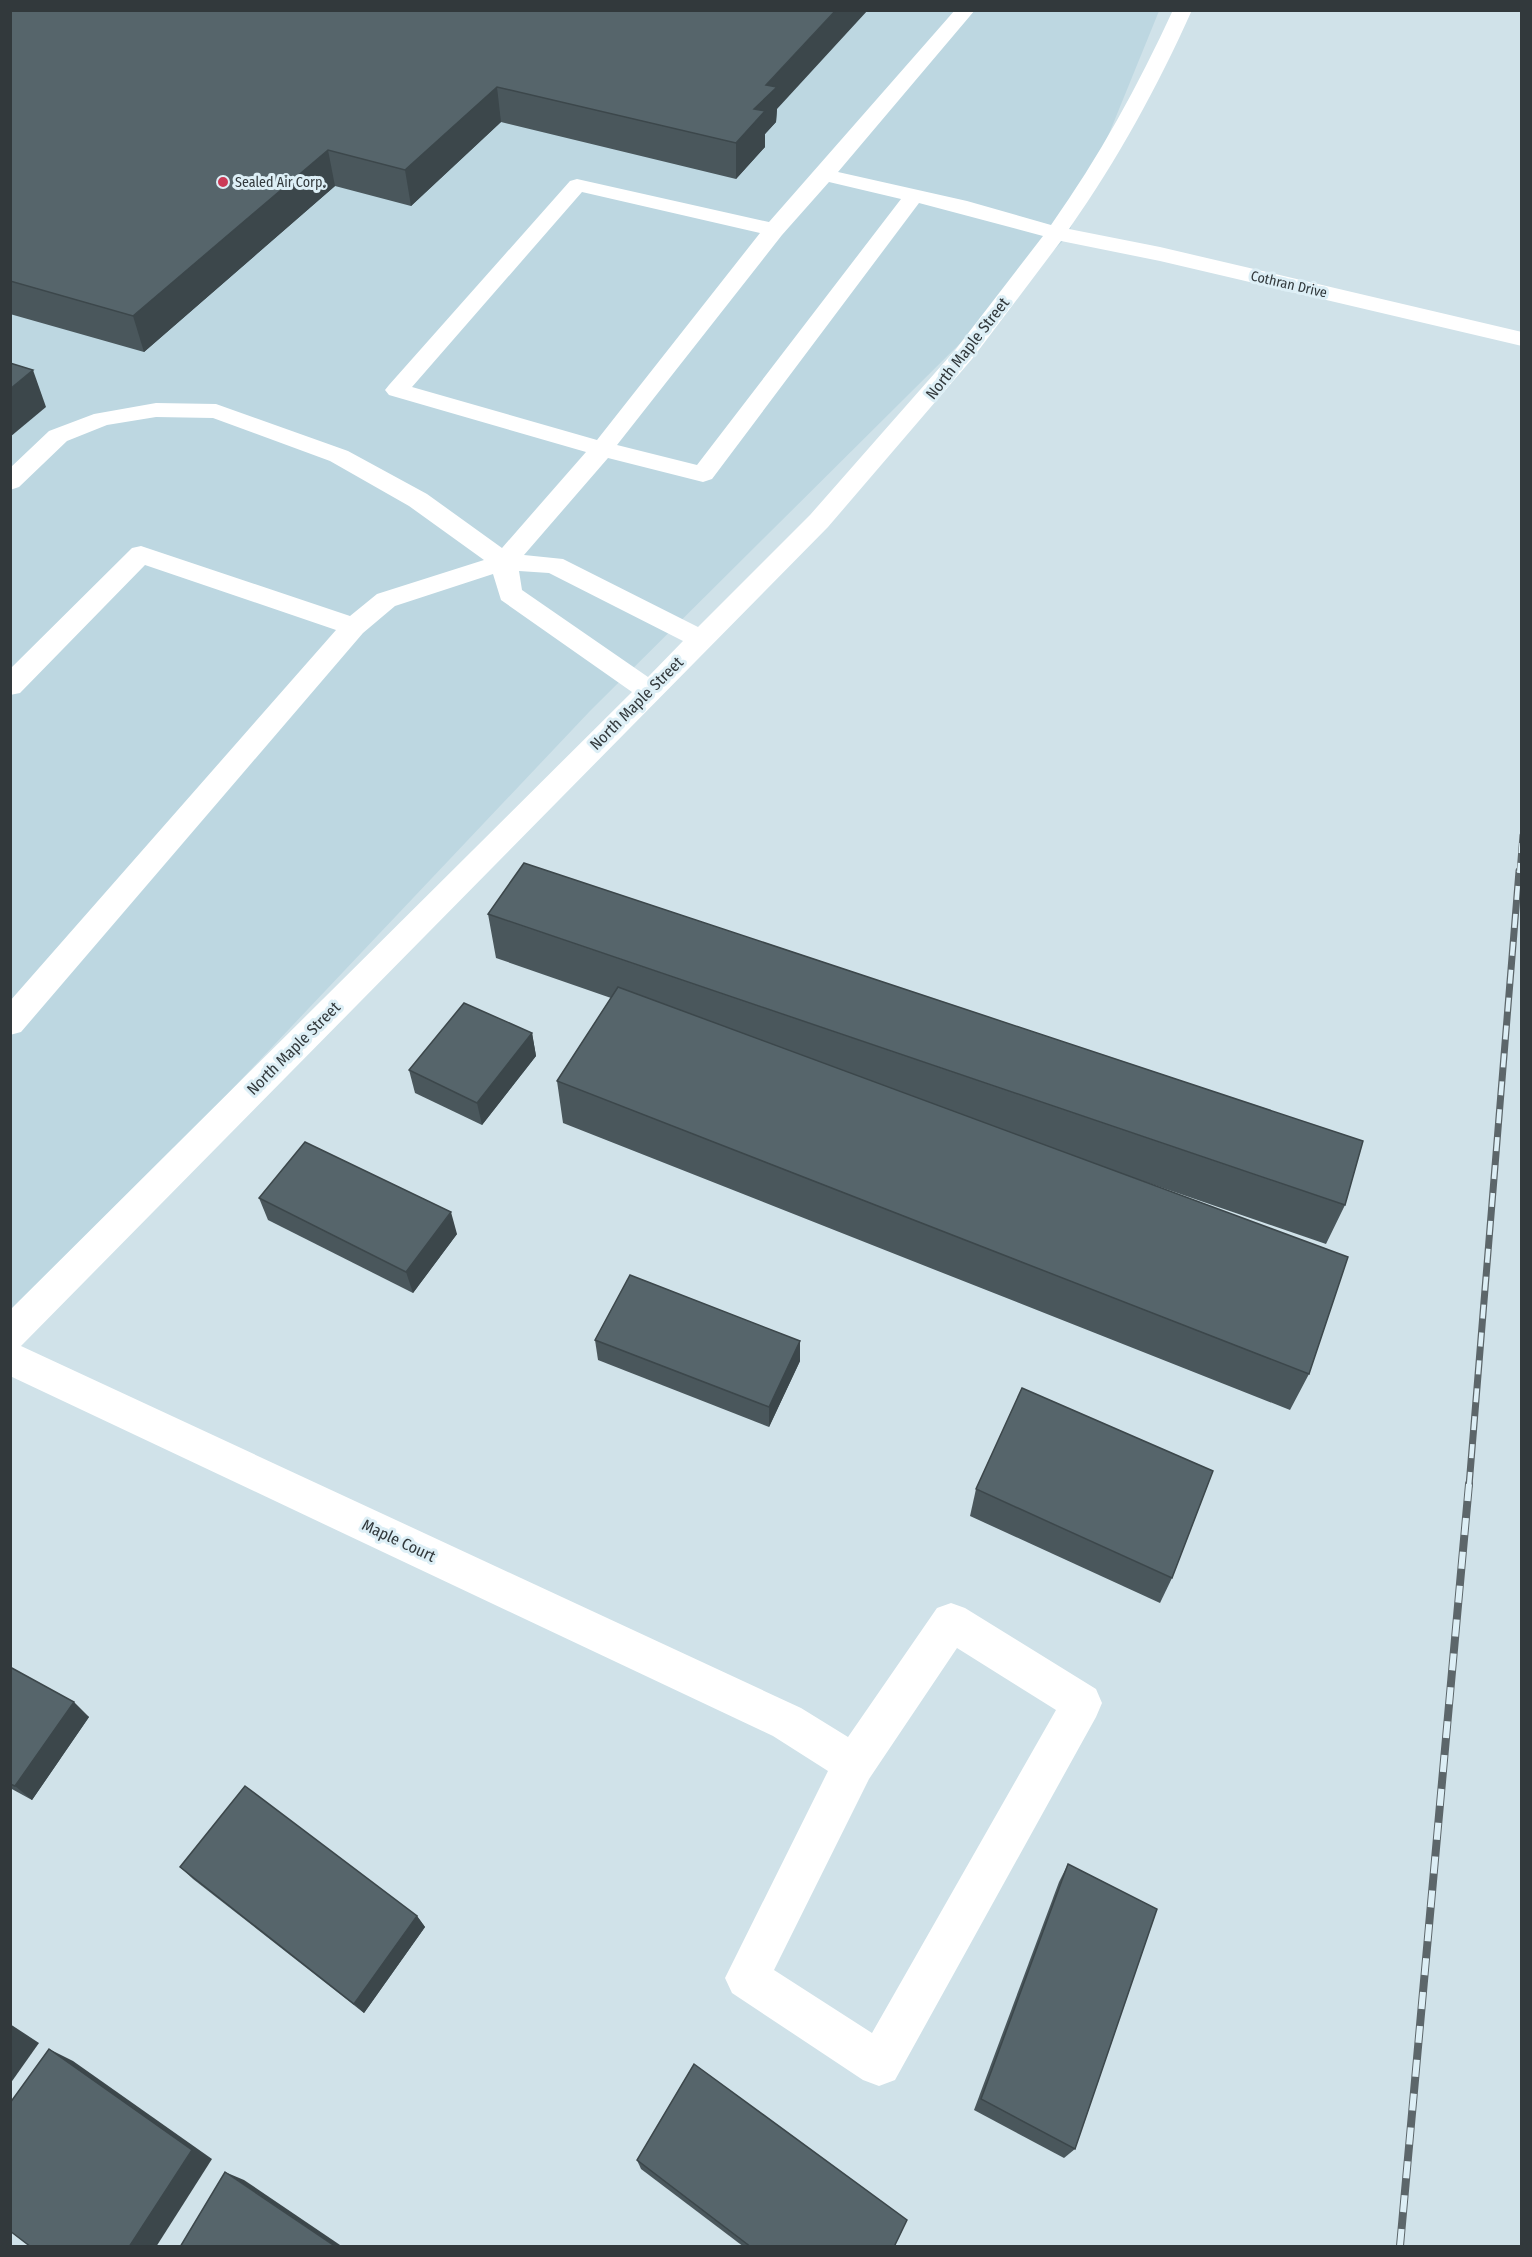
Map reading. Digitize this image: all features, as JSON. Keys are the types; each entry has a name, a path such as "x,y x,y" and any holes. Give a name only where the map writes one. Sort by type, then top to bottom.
{"street":[{"path":"504,562 602,449 774,230 966,10"},
{"name":"North Maple Street","path":"10,1334 819,521 902,428 964,354 1102,168 1152,78 1184,10"},
{"name":"Cothran Drive","path":"824,175 1056,233 1160,254 1521,339"},
{"path":"774,230 576,185 397,390 602,449 703,474 914,196"},
{"path":"10,482 58,436 102,419 156,410 216,411 339,456 418,500 504,562 510,594 649,691"},
{"path":"10,686 141,554 354,627"},
{"path":"10,1023 354,627 386,600 504,562 554,565 701,639"},
{"name":"Maple Court","path":"10,1358 787,1722 854,1764"},
{"path":"951,1622 1082,1703 879,2064 747,1978 854,1764 951,1622"}],"shaded area":[{"path":"11,11 1159,11 1067,237 590,711 11,1323"}],"building":[{"name":"Sealed Air Corp.","path":"10,10 836,10 766,85 777,87 754,109 765,111 736,143 497,87 405,170 328,150 133,316 10,281"},
{"path":"10,363 33,370 10,389"},
{"path":"524,863 1363,1141 1345,1205 488,914"},
{"path":"618,987 1348,1257 1309,1374 557,1081"},
{"path":"464,1003 532,1033 477,1103 409,1070"},
{"path":"305,1142 451,1212 406,1272 259,1198"},
{"path":"630,1275 800,1341 769,1407 595,1340"},
{"path":"1022,1388 1213,1471 1172,1578 976,1489"},
{"path":"10,1667 74,1702 15,1786 10,1784"},
{"path":"245,1786 417,1916 354,2004 180,1867"},
{"path":"1068,1864 1157,1909 1075,2149 981,2099"},
{"path":"49,2049 192,2150 129,2247 31,2247 10,2231 10,2103"},
{"path":"694,2064 907,2220 894,2247 751,2247 637,2160"},
{"path":"225,2172 336,2247 180,2247"}],"railway":[{"path":"1519,873 1522,835"},
{"path":"1469,1486 1519,871"},
{"path":"1400,2246 1469,1484"}],"place":[{"name":"Sealed Air Corp.","path":"223,182"}]}
